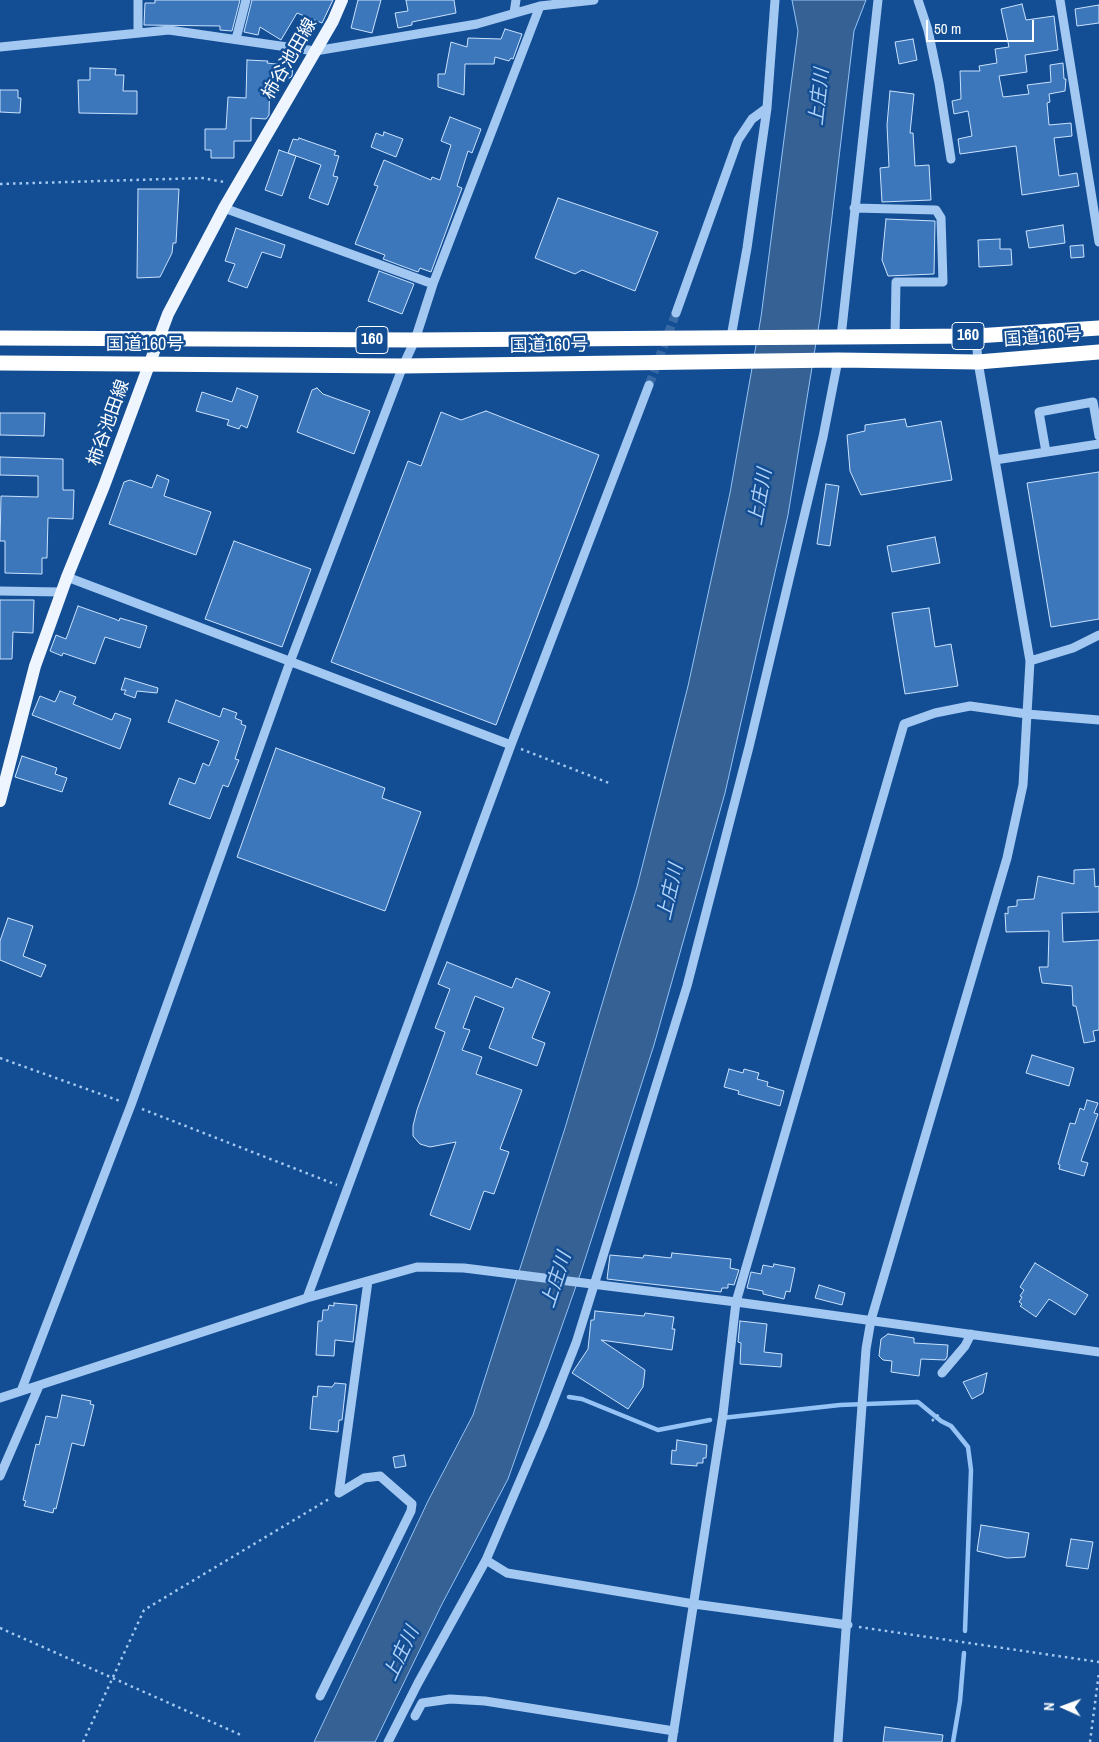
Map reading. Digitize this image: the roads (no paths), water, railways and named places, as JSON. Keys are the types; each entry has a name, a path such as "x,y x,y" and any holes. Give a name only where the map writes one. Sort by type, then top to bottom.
{"highway":[{"name":"国道160号","path":"0,338 415,340 895,337 976,336 1099,328"},
{"name":"国道160号","path":"0,363 403,366 838,360 978,362 1099,352"}],"main road":[{"name":"柿谷池田線","path":"0,801 35,666 61,592 104,486 158,338 180,289 224,208 342,0"}],"street":[{"path":"138,0 138,32"},
{"path":"236,39 246,0"},
{"path":"514,14 516,0"},
{"path":"0,47 169,30 315,50 477,24 540,6 594,0"},
{"path":"737,337 747,248 767,108 775,0"},
{"path":"838,337 878,0"},
{"path":"918,0 928,30 939,82 951,159"},
{"path":"1060,0 1099,242"},
{"path":"21,1391 131,1105 290,662 403,366 415,340 433,284 540,6"},
{"path":"676,313 738,140 752,119 767,108"},
{"path":"224,208 433,284"},
{"path":"854,208 936,210 941,218 943,282 896,282 895,337"},
{"path":"838,1742 848,1625 866,1348 871,1320 1007,858 1023,786 1030,661 978,362 976,336"},
{"path":"388,1742 418,1683 486,1560 544,1427 576,1343 687,986 749,747 823,437 838,360"},
{"path":"307,1298 511,745 649,385"},
{"path":"1046,452 1039,412 1092,402 1099,436"},
{"path":"995,460 1099,444"},
{"path":"67,577 511,745"},
{"path":"0,591 61,592"},
{"path":"1030,661 1073,648 1099,636"},
{"path":"672,1742 723,1414 736,1302 904,724 935,713 970,706 1027,714 1099,720"},
{"path":"0,1398 307,1298 417,1267 464,1268 594,1286 736,1302 1099,1352"},
{"path":"320,1696 411,1511 412,1504 380,1476 364,1478 338,1493 368,1281"},
{"path":"942,1373 965,1346 971,1334"},
{"path":"0,1476 39,1386"},
{"path":"486,1560 507,1572 694,1604 848,1625"},
{"path":"415,1716 422,1703 450,1699 485,1701 674,1731"}],"water":[{"name":"上庄川","path":"792,0 866,0 854,31 820,318 788,515 725,793 654,1045 581,1272 508,1479 442,1604 375,1742 314,1742 428,1501 473,1415 565,1128 637,887 688,686 730,493 761,317 798,31"}],"waterway":[{"path":"569,1397 582,1399 658,1430 710,1420"},
{"path":"722,1418 840,1405 918,1402 941,1421 951,1426 968,1447 971,1470 965,1631"},
{"path":"953,1742 960,1701 964,1653"}],"tunnel":[{"path":"649,385 676,313"}]}
